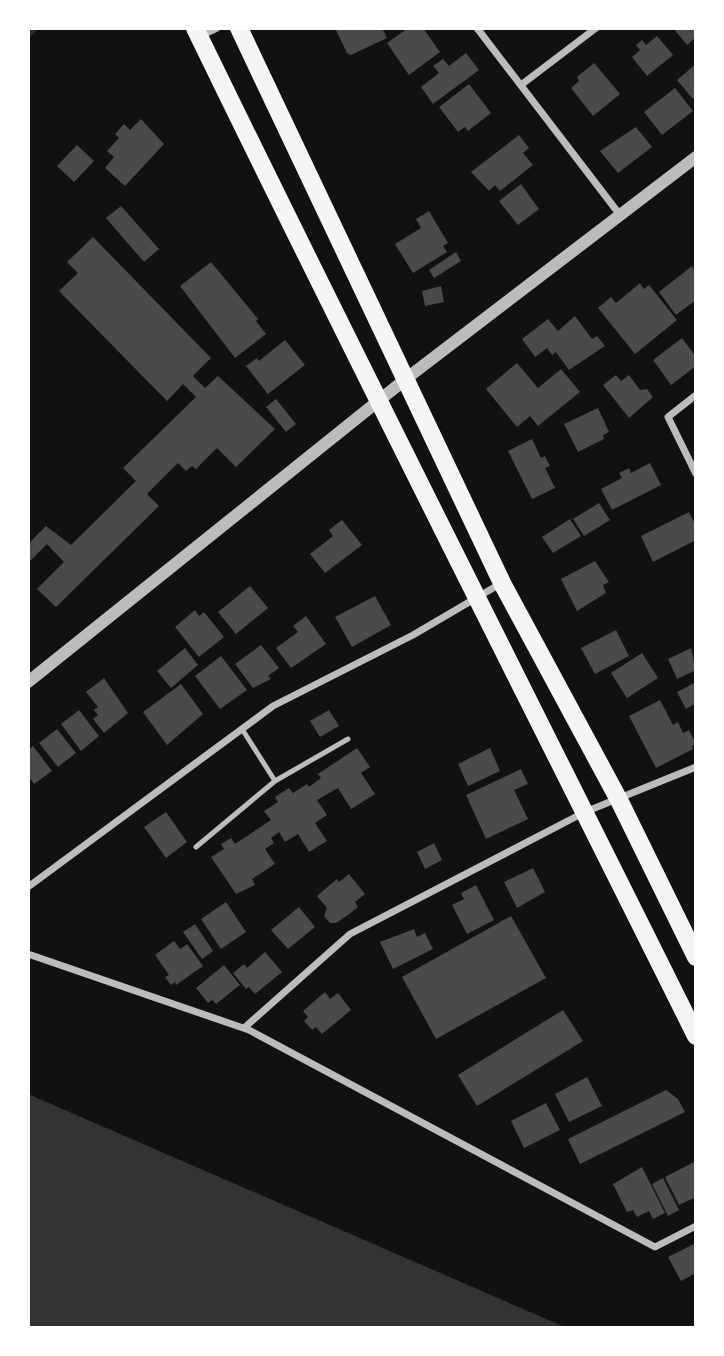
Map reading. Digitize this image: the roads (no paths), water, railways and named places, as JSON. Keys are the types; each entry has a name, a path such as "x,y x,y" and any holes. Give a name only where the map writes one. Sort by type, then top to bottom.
{"main road":[{"path":"239,28 502,583 619,800 696,957"},
{"path":"197,32 317,279 380,400 696,1036"}],"street":[{"path":"197,32 217,28"},
{"path":"477,28 620,215"},
{"path":"521,85 596,28"},
{"path":"28,682 407,378 696,157"},
{"path":"696,395 668,417 696,474"},
{"path":"28,887 273,706 413,635 477,595 502,583"},
{"path":"244,1028 350,934 585,812 696,767"},
{"path":"28,954 244,1028 655,1247 696,1226"}],"lane":[{"path":"242,729 275,781"},
{"path":"196,847 275,781 348,739"}],"waterway":[{"path":"28,34 34,28"}]}
